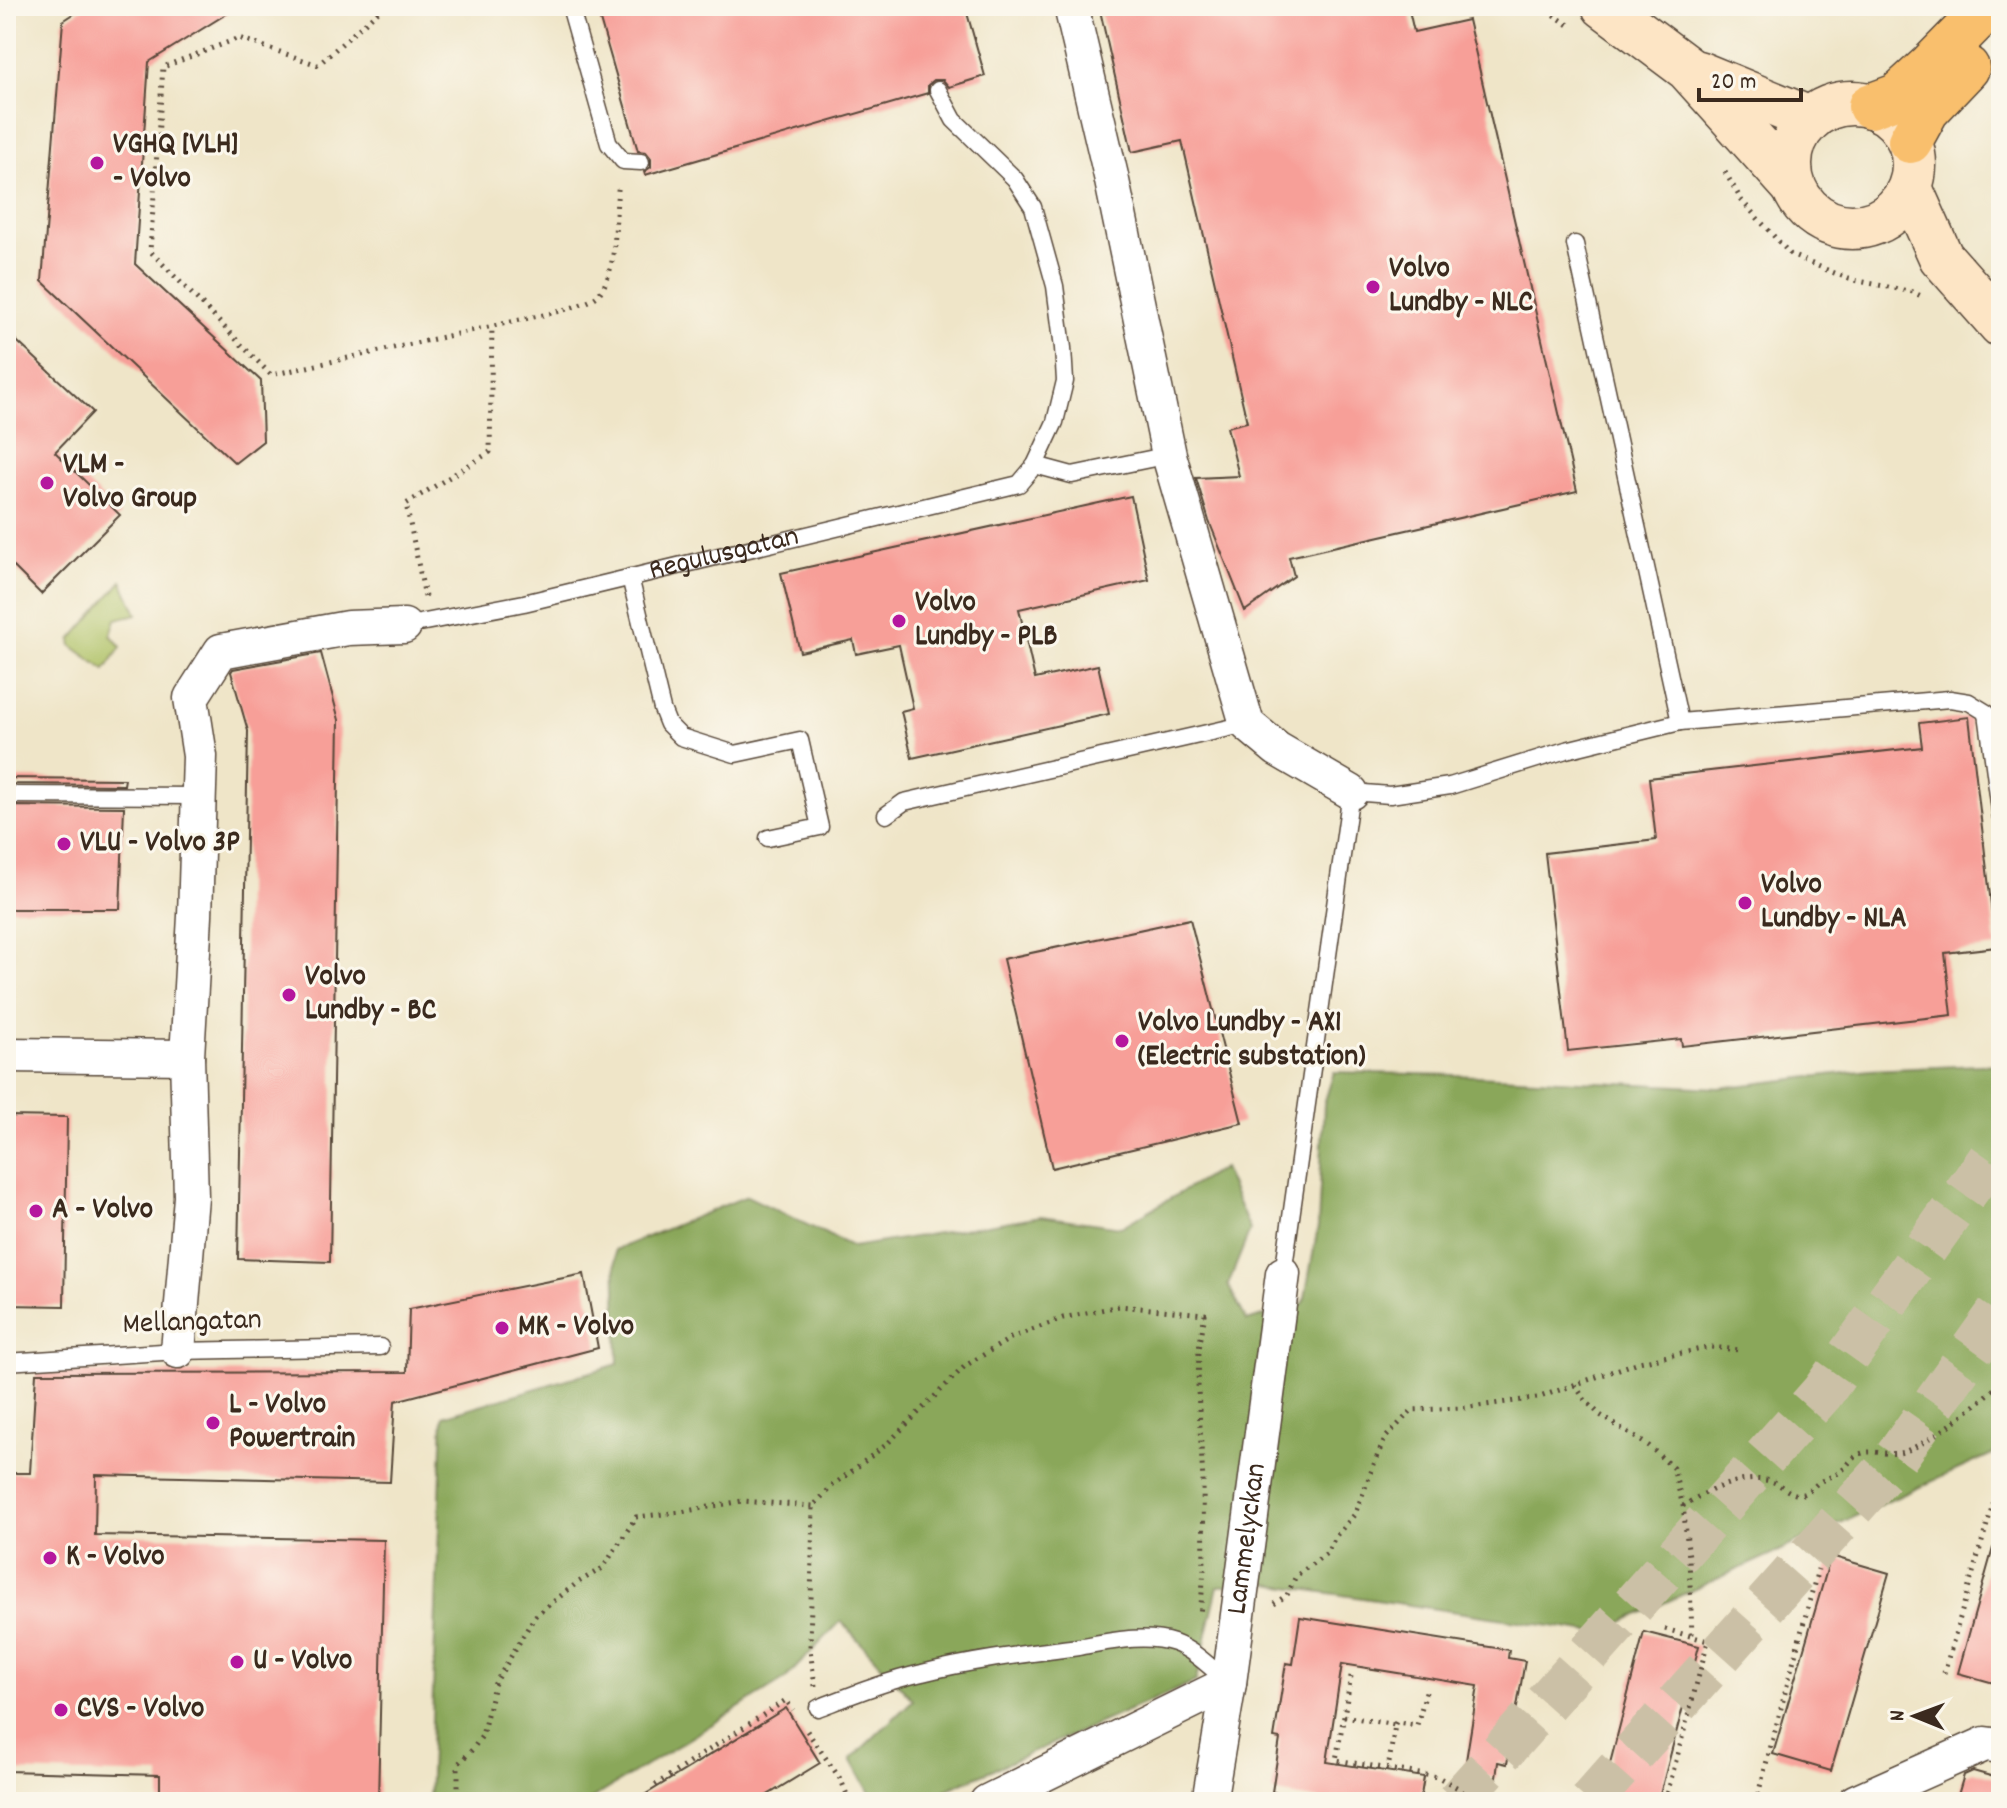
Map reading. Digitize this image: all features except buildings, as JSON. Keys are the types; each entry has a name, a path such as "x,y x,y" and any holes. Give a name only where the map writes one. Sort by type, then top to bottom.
{"highway":[{"path":"1870,106 1897,96 1989,6"},
{"path":"1910,141 1927,110 2001,33"}],"street":[{"path":"1071,6 1111,176 1169,455 1247,724 1277,749 1351,792"},
{"path":"1604,6 1688,69 1793,186 1803,204 1819,218 1838,226 1859,228 1892,214 1903,202 1914,173 1910,141 1903,129 1883,111 1849,103 1828,108 1810,119 1799,133 1792,150 1790,168 1793,186"},
{"path":"1688,69 1810,119"},
{"path":"1910,188 1941,257 2001,325"},
{"path":"1879,222 1941,257"},
{"path":"178,1351 191,1197 187,1057 200,756 191,698 221,651 348,628 417,624"},
{"path":"6,1055 187,1057"},
{"name":"Lammelyckan","path":"1198,1794 1229,1683 1283,1274"},
{"path":"987,1802 1229,1683"},
{"path":"1855,1802 1985,1744 2001,1746"}],"lane":[{"path":"570,6 609,144 623,161 641,162"},
{"name":"Regulusgatan","path":"417,624 524,603 1019,484 1035,465 1055,422 1065,381 1055,286 1033,207 1015,179 954,120 938,90"},
{"path":"1575,244 1680,722"},
{"path":"1035,465 1072,475 1169,455"},
{"path":"630,577 662,709 668,724 681,737 735,754 800,740 820,827 768,838"},
{"path":"1283,1274 1351,792 1390,795 1450,786 1566,750 1680,722 1950,699 1969,702 1987,713 2001,818"},
{"path":"886,815 904,802 1247,724"},
{"path":"6,795 199,796"},
{"name":"Mellangatan","path":"6,1362 178,1351 380,1347"},
{"path":"818,1708 919,1673 973,1662 1153,1638 1177,1644 1229,1683"}],"path":[{"path":"384,6 318,65 239,38 163,67 150,251 271,375 561,311 596,297 607,278 616,236 616,197 623,161"},
{"path":"417,624 406,504 490,452 492,326"},
{"path":"818,1708 810,1649 813,1506 832,1486 896,1435 965,1366 1011,1338 1063,1318 1119,1306 1205,1314 1199,1349 1198,1389 1204,1570 1197,1657"},
{"path":"1239,1610 1268,1609 1287,1595 1296,1576 1327,1553 1335,1537 1355,1514 1386,1437 1412,1410 1463,1408 1537,1398 1639,1362 1711,1347 1739,1350"},
{"path":"1683,1506 1702,1494 1738,1482 1773,1481 1792,1493 1802,1494 1841,1471 1861,1453 1890,1455 1927,1439 1953,1423 2001,1383"},
{"path":"1575,1385 1600,1415 1649,1446 1673,1468 1683,1506 1689,1557 1692,1636"},
{"path":"1944,1673 1999,1483"},
{"path":"455,1802 458,1764 482,1736 494,1685 535,1616 577,1583 603,1568 636,1517 742,1501 813,1506"},
{"path":"1756,1802 1818,1569"},
{"path":"1665,1629 1708,1641 1665,1802"},
{"path":"1351,1676 1336,1760 1438,1777 1474,1802"},
{"path":"1344,1716 1395,1725 1396,1722 1417,1725 1427,1688"},
{"path":"655,1785 786,1700 793,1711"},
{"path":"801,1723 841,1780 850,1802"},
{"path":"1388,1769 1395,1725"},
{"path":"1152,1802 1198,1794"}],"green space":[{"path":"122,581 137,614 116,619 111,635 121,647 105,670 72,646 71,640"},
{"path":"2001,1064 2001,1450 1598,1633 1268,1584 1218,1586 1196,1681 918,1802 875,1802 851,1759 913,1700 841,1621 785,1679 587,1802 429,1802 443,1416 618,1364 615,1250 747,1196 853,1247 1041,1216 1121,1227 1223,1168 1250,1230 1228,1285 1247,1321 1304,1303 1318,1227 1324,1104 1334,1072 1719,1088 1870,1070"}],"tunnel":[{"path":"1457,1802 1822,1393 2001,1143"},
{"path":"1589,1802 1892,1463 2001,1309"}],"place":[{"name":"VGHQ [VLH] - Volvo","path":"97,163"},
{"name":"Volvo Lundby - NLC","path":"1373,287"},
{"name":"VLM - Volvo Group","path":"47,483"},
{"name":"Volvo Lundby - PLB","path":"899,621"},
{"name":"VLU - Volvo 3P","path":"64,844"},
{"name":"Volvo Lundby - NLA","path":"1745,903"},
{"name":"Volvo Lundby - BC","path":"289,995"},
{"name":"Volvo Lundby - AX1 (Electric substation)","path":"1122,1041"},
{"name":"A - Volvo","path":"36,1211"},
{"name":"MK - Volvo","path":"502,1328"},
{"name":"L - Volvo Powertrain","path":"213,1423"},
{"name":"K - Volvo","path":"50,1558"},
{"name":"U - Volvo","path":"237,1662"},
{"name":"CVS - Volvo","path":"61,1710"}]}
